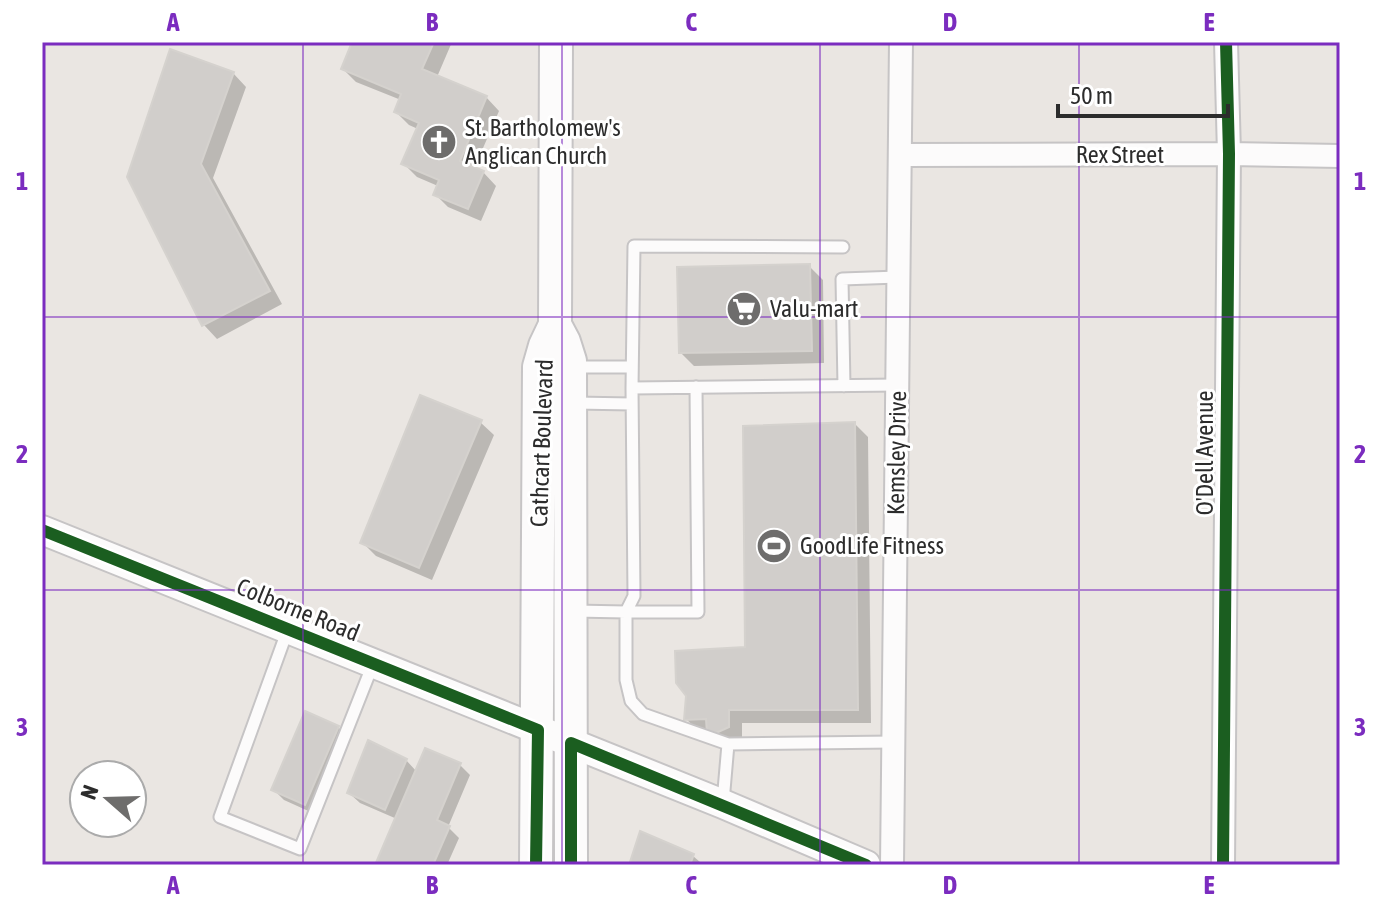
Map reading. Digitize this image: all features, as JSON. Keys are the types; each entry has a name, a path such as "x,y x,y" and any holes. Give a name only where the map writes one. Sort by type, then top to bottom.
{"main road":[{"path":"555,325 556,42"},
{"name":"Cathcart Boulevard","path":"555,325 564,342 570,367 571,865"},
{"name":"Cathcart Boulevard","path":"536,865 539,367 555,325"}],"street":[{"name":"Kemsley Drive","path":"892,865 901,42"},
{"name":"O'Dell Avenue","path":"1223,865 1229,154 1226,42"},
{"name":"Rex Street","path":"901,155 1340,156"},
{"name":"Colborne Road","path":"42,530 723,804 866,865"}],"lane":[{"path":"843,247 634,246 634,596 626,612 626,680 631,701 643,714 728,744 894,742"},
{"path":"844,386 842,279 898,277"},
{"path":"570,367 632,367"},
{"path":"632,388 898,385"},
{"path":"571,610 698,612 696,387"},
{"path":"570,403 632,404"},
{"path":"288,629 220,817 300,849 373,664"},
{"path":"723,804 728,744"}],"building":[{"name":"St. Bartholomew's Anglican Church","path":"352,42 434,42 422,69 487,96 460,161 484,171 468,209 433,195 439,180 401,164 419,123 394,112 401,94 341,69"},
{"path":"170,49 234,72 201,164 270,291 202,326 127,177"},
{"name":"Valu-mart","path":"810,264 812,351 679,353 677,267"},
{"path":"420,395 482,420 419,568 360,543"},
{"path":"855,422 858,710 729,710 729,727 707,734 706,719 684,720 686,696 676,683 675,651 745,647 743,426"},
{"path":"305,711 339,726 305,805 271,790"},
{"path":"368,740 407,759 385,810 347,793"},
{"path":"425,748 461,763 437,820 450,826 433,865 375,865"},
{"path":"640,831 694,854 690,865 629,865"}],"cycle path":[{"path":"1223,865 1229,154 1226,42"},
{"path":"42,530 538,730 536,865"},
{"path":"571,865 571,743 866,865"}],"place":[{"name":"St. Bartholomew's Anglican Church","path":"439,142"},
{"name":"Valu-mart","path":"744,309"},
{"name":"GoodLife Fitness","path":"774,546"}]}
